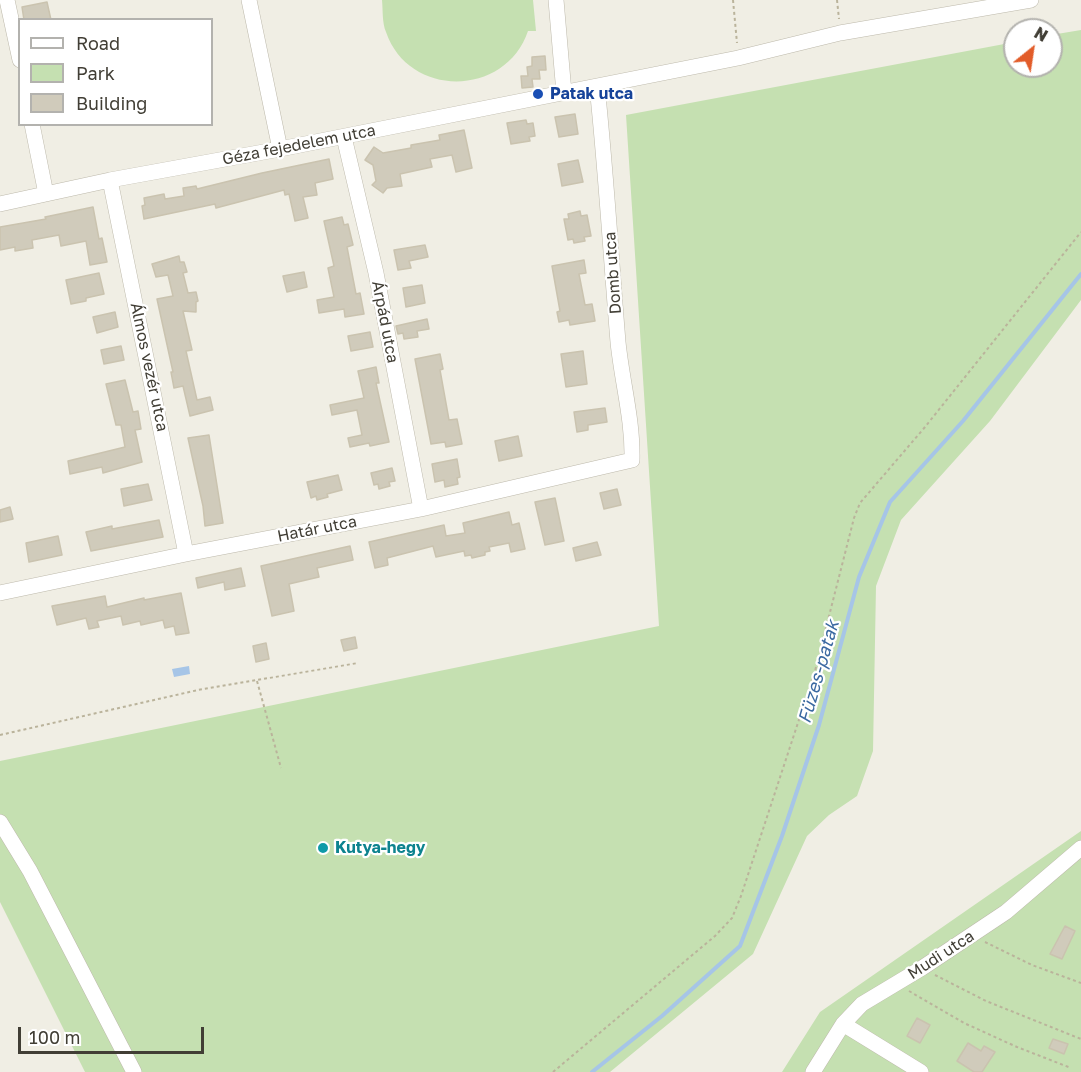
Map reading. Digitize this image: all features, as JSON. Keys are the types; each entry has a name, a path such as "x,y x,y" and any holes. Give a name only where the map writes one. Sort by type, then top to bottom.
{"street":[{"path":"8,0 18,50"},
{"path":"249,0 280,149"},
{"path":"556,0 564,93"},
{"path":"597,86 738,58 840,33 1031,0"},
{"name":"Géza fejedelem utca","path":"0,204 110,180 344,137 597,86"},
{"name":"Domb utca","path":"597,86 608,193 618,345 633,437 632,460"},
{"path":"32,126 46,194"},
{"name":"Árpád utca","path":"344,137 376,273 421,508"},
{"name":"Álmos vezér utca","path":"110,180 186,554"},
{"name":"Határ utca","path":"0,593 421,508 632,460"},
{"path":"0,822 30,871 134,1072"},
{"name":"Mudi utca","path":"813,1072 843,1024 862,1004 922,968 1006,912 1081,848"},
{"path":"843,1024 921,1072"}],"path":[{"path":"733,0 738,58"},
{"path":"837,0 840,33"},
{"path":"554,1072 715,936 732,918 815,671 854,518 860,503 925,427 1081,232"},
{"path":"0,735 198,690 358,663"},
{"path":"257,681 281,768"},
{"path":"972,935 1032,965 1081,983"},
{"path":"922,968 986,1001 1081,1039"},
{"path":"896,983 964,1023 1071,1068"}],"green space":[{"path":"382,0 533,0 536,31 528,31 517,53 500,68 479,78 457,81 435,79 415,69 398,54 386,32"},
{"path":"1081,30 1081,300 990,421 901,520 876,586 873,751 857,796 829,815 807,836 753,954 610,1072 85,1072 0,902 0,761 659,626 626,115 1003,44 1003,78 1063,78 1063,33"},
{"path":"1081,831 1081,1072 782,1072 820,1012"}],"water":[{"path":"189,666 190,674 174,677 172,669"}],"building":[{"path":"47,2 51,18 24,18 22,7"},
{"path":"545,56 546,70 539,70 540,79 532,79 533,87 522,88 521,76 528,76 527,67 532,66 532,57"},
{"path":"575,114 578,134 559,137 555,117"},
{"path":"526,120 527,124 533,123 535,136 529,137 530,141 511,144 507,123"},
{"path":"464,130 472,168 456,172 452,155 430,159 432,167 400,174 402,186 387,188 383,193 372,185 376,181 373,165 365,160 374,147 383,153 411,148 411,145 440,140 439,135"},
{"path":"329,159 333,179 315,183 317,195 303,197 308,218 295,221 289,194 285,195 284,190 216,208 215,204 144,219 142,206 145,205 144,198 164,194 165,199 184,196 183,188 196,186 197,189"},
{"path":"578,160 583,182 562,186 558,164"},
{"path":"93,207 99,239 102,238 107,262 90,265 86,241 61,246 59,235 32,240 33,248 15,251 15,247 0,250 0,227 46,219 45,217"},
{"path":"580,211 581,216 587,215 591,236 584,237 585,241 574,243 573,239 568,240 564,219 569,219 568,214"},
{"path":"342,217 344,225 348,224 353,245 347,247 356,294 360,293 364,314 345,317 344,309 319,313 317,300 334,297 328,268 334,266 324,221"},
{"path":"425,245 428,257 409,261 411,268 398,270 394,250"},
{"path":"179,256 187,272 183,273 188,293 196,292 198,301 196,312 183,311 192,350 186,351 197,400 210,397 213,410 190,416 183,386 174,388 171,372 173,372 157,299 173,296 168,275 156,277 152,264"},
{"path":"584,260 586,273 579,274 585,305 592,304 595,321 570,325 569,320 559,322 557,312 560,311 552,266"},
{"path":"304,272 307,287 287,292 283,276"},
{"path":"99,273 104,294 71,304 66,280"},
{"path":"422,285 425,303 406,307 403,288"},
{"path":"115,312 118,327 97,333 93,317"},
{"path":"427,319 429,329 417,331 418,337 404,339 403,333 398,334 396,326"},
{"path":"370,332 373,347 351,351 348,336"},
{"path":"121,346 124,360 104,364 101,350"},
{"path":"583,351 587,384 566,387 561,354"},
{"path":"440,354 443,369 440,370 449,420 457,419 462,444 446,447 445,442 431,444 415,359"},
{"path":"376,367 379,383 376,383 389,442 350,447 348,438 362,435 357,410 332,415 330,405 364,398 358,371"},
{"path":"125,380 133,412 138,411 141,429 135,430 142,462 103,473 102,467 70,474 68,461 125,447 121,425 116,425 106,384"},
{"path":"605,408 607,422 588,425 588,430 577,432 574,412"},
{"path":"209,435 223,523 205,526 203,506 188,438"},
{"path":"518,436 522,456 499,461 495,441"},
{"path":"457,459 460,477 457,478 458,484 445,487 444,480 435,482 432,464"},
{"path":"392,468 395,481 389,482 390,486 379,489 378,484 374,485 371,473"},
{"path":"338,475 342,490 327,494 328,497 317,500 316,496 311,498 307,482"},
{"path":"148,484 152,500 124,506 121,489"},
{"path":"617,489 621,505 604,509 600,493"},
{"path":"555,498 564,541 545,545 535,502"},
{"path":"10,507 13,519 0,522 0,510"},
{"path":"509,512 512,525 519,523 525,549 511,552 509,543 489,547 490,551 485,552 485,555 472,558 471,555 465,556 464,551 436,557 433,546 387,558 388,565 375,568 369,542 444,525 446,536 465,533 463,523"},
{"path":"159,520 163,537 91,551 86,532"},
{"path":"58,536 62,555 29,562 26,543"},
{"path":"597,542 601,555 576,561 573,548"},
{"path":"350,546 353,560 317,568 319,577 289,584 294,611 272,616 261,566"},
{"path":"241,568 245,586 225,590 224,582 198,588 196,578"},
{"path":"181,593 189,633 176,635 174,626 165,628 163,620 141,625 140,621 123,625 121,616 97,621 99,627 89,629 86,618 57,625 52,606 105,596 107,607 144,598 144,600"},
{"path":"355,637 357,648 344,651 341,640"},
{"path":"266,643 269,659 256,662 253,646"},
{"path":"1065,926 1075,931 1062,959 1050,954"},
{"path":"917,1018 930,1025 920,1043 907,1036"},
{"path":"1053,1039 1068,1044 1064,1054 1049,1048"},
{"path":"968,1043 981,1051 984,1046 995,1052 982,1072 974,1072 957,1061"}],"waterway":[{"name":"Füzes-patak","path":"592,1072 662,1016 740,946 782,836 819,725 859,577 890,502 963,421 1081,274"}],"place":[{"name":"Patak utca","path":"538,94"},
{"name":"Kutya-hegy","path":"323,848"}]}
